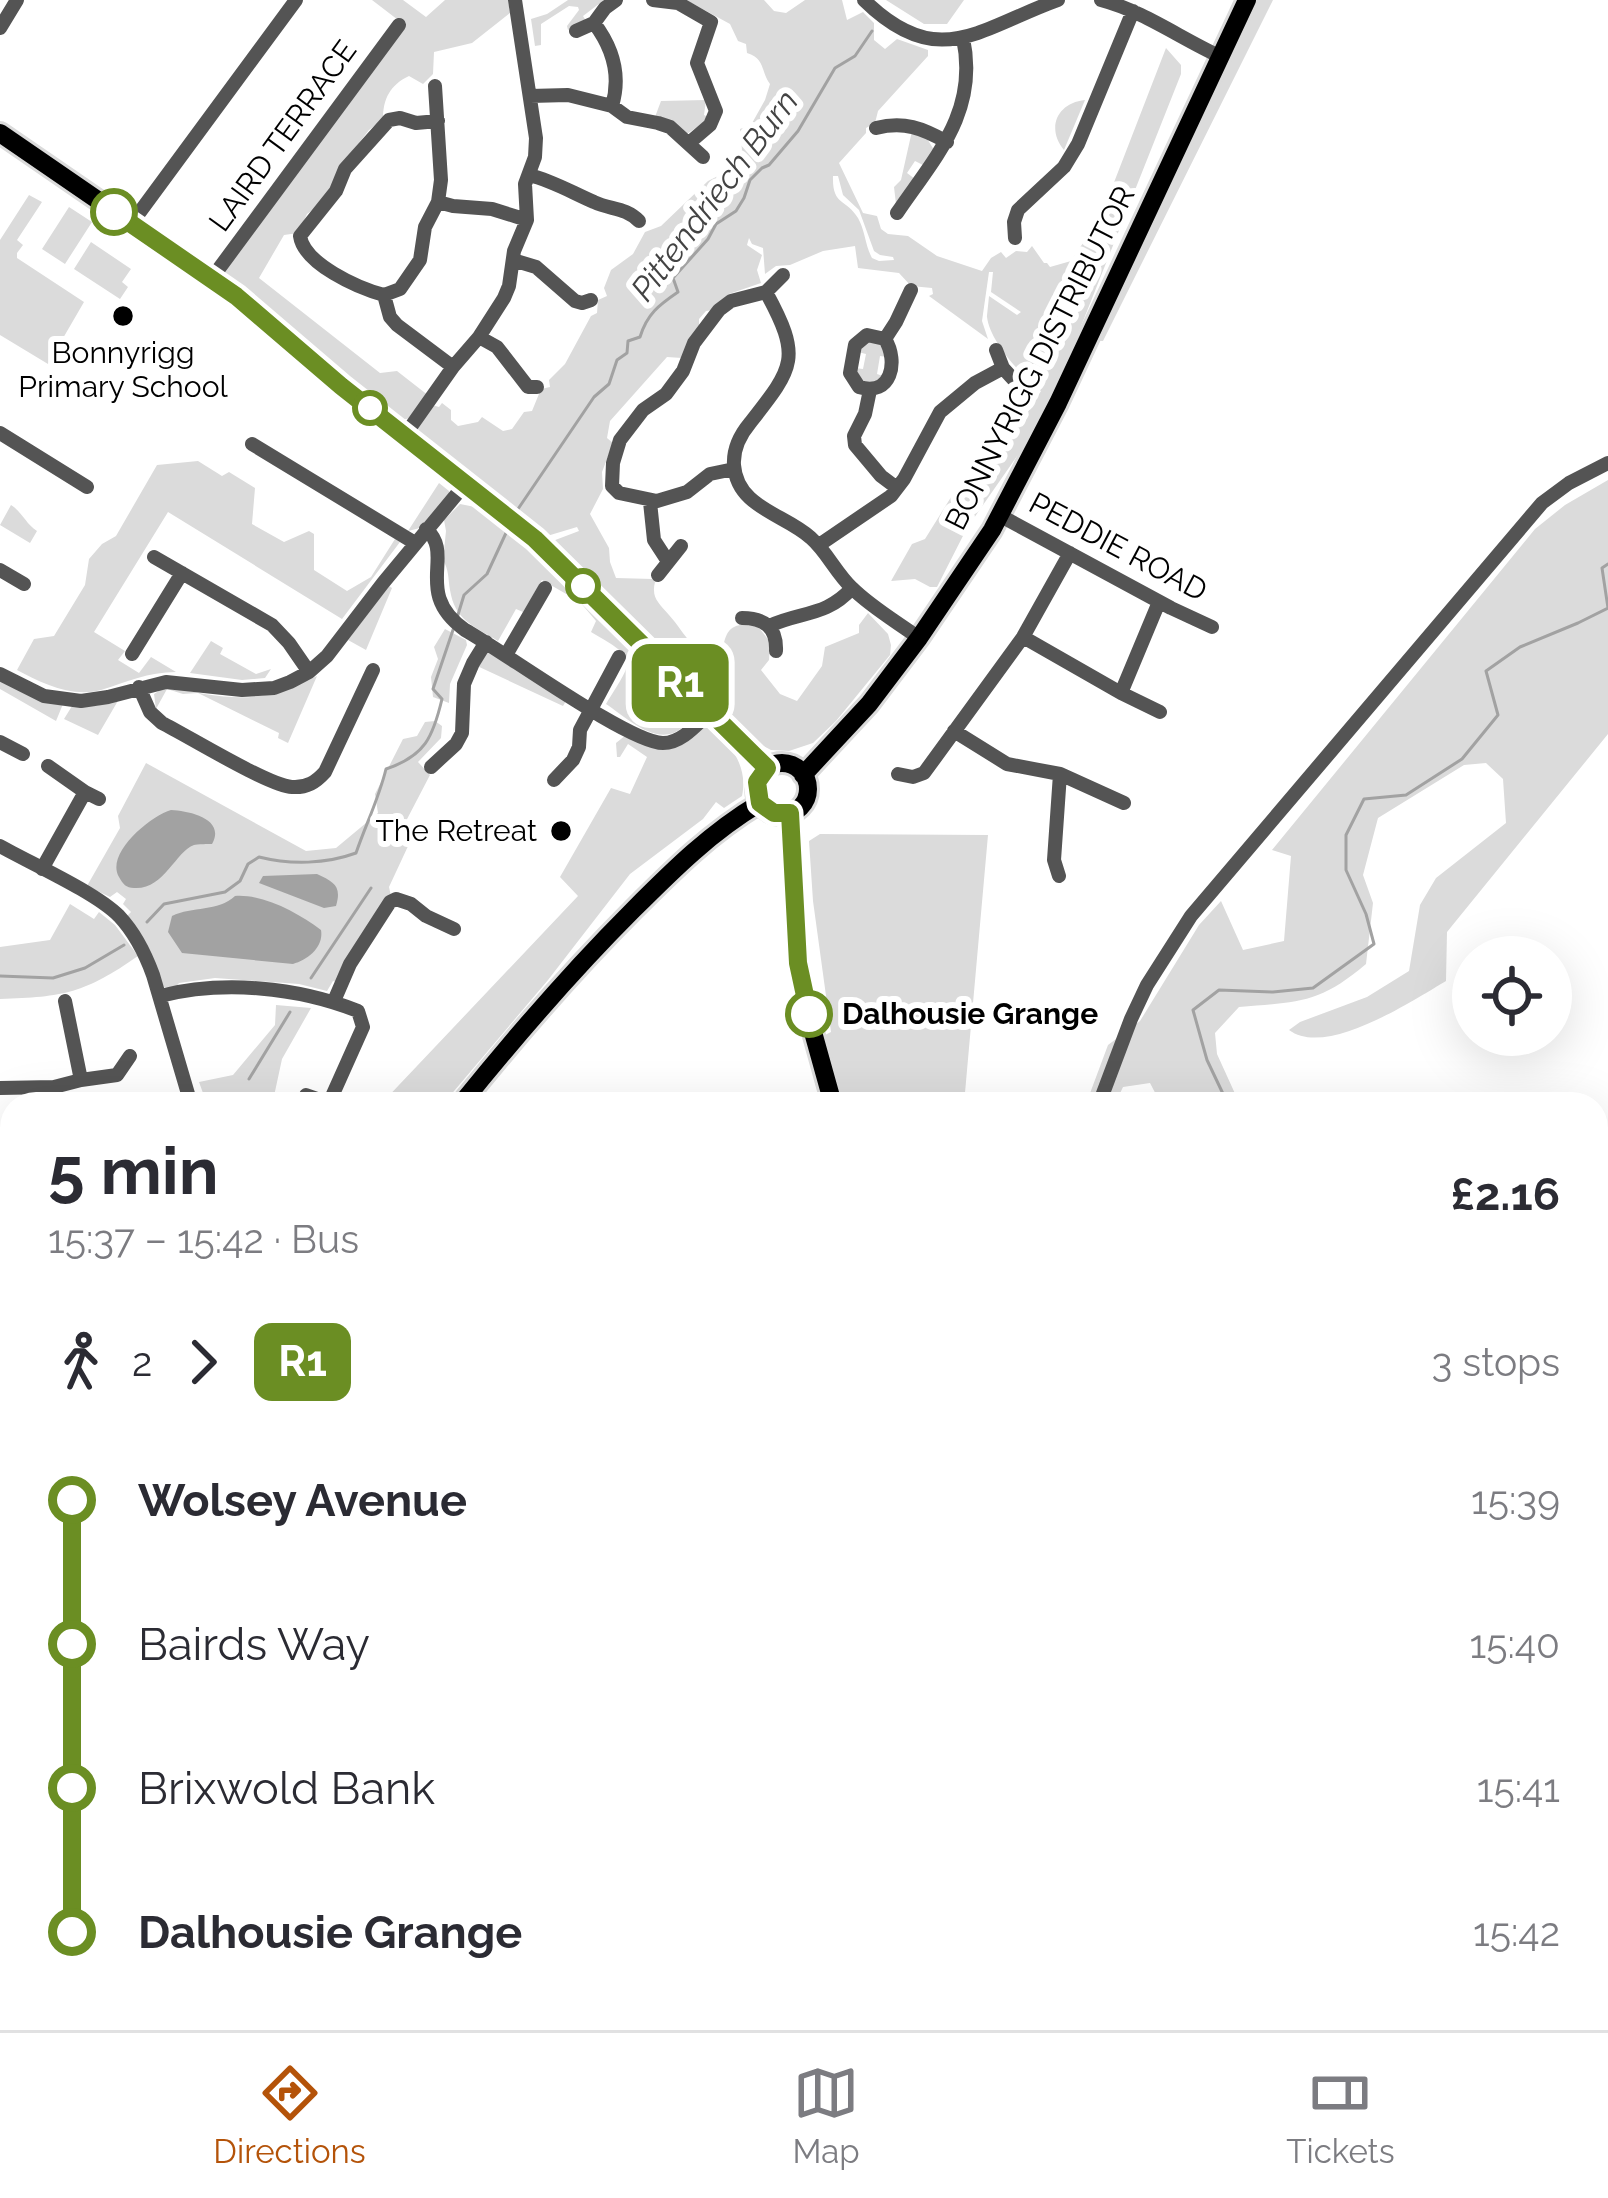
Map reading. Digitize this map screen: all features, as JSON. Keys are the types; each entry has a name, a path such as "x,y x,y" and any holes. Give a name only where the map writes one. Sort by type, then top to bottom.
{"main road":[{"name":"BONNYRIGG DISTRIBUTOR","path":"803,775 868,704 919,638 999,515 1058,403 1247,0"},
{"path":"0,134 212,278 535,539 767,768"},
{"path":"787,763 803,775 806,797 797,809 774,813 760,803 757,782 767,768 787,763"},
{"path":"471,1092 588,955 695,848 760,803"},
{"path":"790,813 798,963 830,1092"}],"street":[{"path":"0,28 17,0"},
{"path":"131,224 296,0"},
{"path":"405,435 504,298 527,220 525,188 536,148 515,0"},
{"path":"576,31 593,23 616,0"},
{"path":"653,0 678,3 711,22 697,63 716,111 710,124 689,143"},
{"path":"864,0 916,36 947,40 995,28 1058,0"},
{"path":"1101,0 1133,10 1220,56"},
{"path":"1015,238 1018,210 1064,166 1078,144 1133,10"},
{"path":"593,23 605,39 616,74 612,106"},
{"name":"LAIRD TERRACE","path":"212,278 399,25"},
{"path":"897,213 947,142 965,92 963,38"},
{"path":"435,86 438,121 441,179 438,202 425,227 420,260 400,289 384,295 339,278 304,250 301,236 345,170 389,120 438,121"},
{"path":"530,96 568,94 612,106 627,117 670,128 703,158"},
{"path":"884,123 917,127 947,142"},
{"path":"529,175 562,184 600,205 624,209 639,221"},
{"path":"438,202 492,209 527,220"},
{"path":"513,260 547,274 575,301 591,300"},
{"path":"734,469 710,474 682,495 650,502 614,491 613,463 620,440 643,410 666,394 683,371 697,338 723,306 766,292 782,275"},
{"path":"885,340 911,290"},
{"path":"766,292 785,327 789,362 786,376 739,440 734,469 742,489 753,501 804,531 852,588 919,638"},
{"path":"384,295 397,325 453,367"},
{"path":"868,335 885,340 891,352 889,377 880,387 859,387 851,379 850,367 858,341 868,335"},
{"path":"479,337 497,347 528,387 537,387"},
{"path":"819,545 891,496 940,412 954,398 975,383 1008,374 996,350"},
{"path":"870,390 855,445 897,488"},
{"path":"0,433 87,487"},
{"path":"252,443 415,543"},
{"path":"1104,1092 1147,985 1191,916 1542,503 1608,463"},
{"path":"0,674 44,696 68,700 97,700 166,682 261,689 290,682 327,656 466,483"},
{"path":"650,502 654,540 667,560"},
{"name":"PEDDIE ROAD","path":"999,515 1212,627"},
{"path":"426,529 438,544 441,607 465,630 651,741 678,740 710,712"},
{"path":"658,574 681,546"},
{"path":"898,774 924,773 1023,637 1070,554"},
{"path":"154,557 272,625 309,672"},
{"path":"0,570 25,584"},
{"path":"132,654 182,573"},
{"path":"506,655 545,588"},
{"path":"770,626 831,607 852,588"},
{"path":"1121,693 1159,602"},
{"path":"742,618 770,626 776,651"},
{"path":"1023,637 1160,712"},
{"path":"431,767 453,758 462,733 464,684 485,642"},
{"path":"554,780 573,760 580,730 620,657"},
{"path":"140,687 150,712 162,723 276,783 301,787 326,772 373,670"},
{"path":"954,731 1007,764 1060,774 1124,803"},
{"path":"0,742 23,754"},
{"path":"42,869 92,795 49,766"},
{"path":"1059,876 1054,860 1060,774"},
{"path":"0,846 118,916 146,955 188,1092"},
{"path":"334,1001 350,964 390,902 411,904 454,928"},
{"path":"160,996 212,987 268,991 334,1001 358,1011 363,1022 335,1092"},
{"path":"65,1001 82,1079"},
{"path":"363,1022 380,1024"},
{"path":"0,1088 54,1087 117,1075 130,1056"}],"shaded area":[{"path":"372,0 403,0 426,17 445,0 508,0 510,13 472,43 434,52 433,74 423,84 409,76 392,88 383,119 348,157 325,201 307,214 298,233 284,235 259,278 380,373 397,371 429,396 410,418 398,421 223,277 222,270 402,23"},
{"path":"568,0 604,0 583,16 586,21 568,30 578,7 569,6 541,24 541,45 535,46 531,19"},
{"path":"686,0 764,0 774,11 786,13 805,0 842,0 847,20 863,12 874,23 874,40 885,49 897,39 928,50 928,56 839,163 863,213 877,216 881,229 908,236 937,256 982,271 1001,252 1006,258 1032,246 1050,267 1071,261 1101,216 1166,48 1181,65 1068,359 1029,439 967,528 937,587 915,579 891,581 912,544 925,539 953,494 965,490 1005,430 1021,423 1041,391 1008,358 989,327 989,296 1017,315 1021,312 991,292 993,272 989,272 982,321 988,339 929,296 932,288 911,286 899,273 858,268 855,246 823,251 765,274 763,248 749,238 747,245 762,255 757,270 761,283 729,294 706,311 682,358 667,357 610,421 607,438 613,443 602,472 603,489 590,514 609,548 616,578 653,579 657,600 695,646 722,653 731,629 757,625 770,642 769,660 761,670 780,694 797,701 822,666 825,647 859,633 868,613 888,634 890,655 836,721 813,743 789,751 744,740 550,542 579,531 577,527 547,536 419,437 418,428 432,405 442,403 458,426 482,417 503,431 512,429 524,412 532,411 541,389 550,387 549,380 565,364 597,313 598,300 607,296 604,288 611,270 633,254 645,232 661,226 742,150 740,129 751,125 770,84 760,62 747,53 746,44 738,41 730,24","holes":["833,176 838,176 843,195 859,210 874,251 894,260 872,258 858,218 837,197"]},
{"path":"886,0 964,0 947,24 924,24"},
{"path":"1259,0 1273,0 1103,341 1098,341"},
{"path":"706,100 704,115 710,118 687,134 655,117 661,101"},
{"path":"1085,100 1064,150 1056,133 1057,118 1067,106"},
{"path":"912,131 926,137 934,150 923,165 915,161 907,173 915,179 896,204 894,187 901,180"},
{"path":"29,195 42,202 17,240 23,245 17,258 84,302 48,364 0,335 0,240"},
{"path":"69,207 92,222 65,264 42,249"},
{"path":"91,242 131,269 122,282 128,287 120,299 74,269"},
{"path":"872,340 880,343 887,357 880,356 877,374 883,376 881,380 865,385 855,368 863,369 866,354 858,352"},
{"path":"198,461 255,488 252,524 284,542 309,531 314,534 314,570 347,591 371,577 395,539 400,542 342,619 168,512 94,632 125,651 118,660 139,673 151,657 176,672 79,692 17,670 34,639 54,636 85,585 89,559 116,536 157,465"},
{"path":"1608,480 1608,734 1447,932 1446,981 1346,1032 1305,1037 1289,1030 1367,997 1409,971 1420,905 1436,878 1506,823 1503,779 1486,763 1464,765 1378,818 1363,875 1373,903 1366,964 1335,987 1307,999 1239,1007 1215,1033 1217,1054 1234,1092 1155,1092 1150,1083 1123,1087 1121,1092 1090,1092 1108,1045 1140,1021 1199,925 1221,901 1243,950 1284,941 1291,856 1272,850 1535,529"},
{"path":"439,483 449,494 420,528 408,531"},
{"path":"460,504 485,509 517,536 691,701 692,715 683,727 663,735 653,733 606,704 626,668 624,655 591,632 596,621 580,602 542,580 523,612 516,609 498,641 466,621 452,600 443,560 444,520"},
{"path":"11,505 37,531 30,543 0,525"},
{"path":"392,588 366,650 348,640"},
{"path":"445,629 467,645 450,684 449,703 433,697 431,677 438,659 434,647"},
{"path":"211,641 223,648 220,654 256,674 271,669 265,678 242,680 190,673"},
{"path":"489,647 569,696 563,706 475,665"},
{"path":"317,676 288,743 278,738 279,733 198,693 167,689 156,709 154,694 165,687 259,696"},
{"path":"0,679 63,704 56,721 0,689"},
{"path":"119,699 98,735 64,719 72,706"},
{"path":"425,722 442,726 441,738 418,762 430,775 405,823 416,829 389,887 391,896 327,991 299,984 215,978 164,987 126,917 131,912 123,904 126,899 117,892 110,897 87,886 120,828 118,816 146,763 306,851 336,848 378,813 375,794 403,739 417,736"},
{"path":"713,726 732,750 740,767 742,796 724,808 716,802 703,819 630,874 453,1092 392,1092 578,896 560,877 611,788 630,794 647,757 628,744 617,757 616,743 626,735 669,748"},
{"path":"171,810 210,823 215,835 212,844 187,849 153,883 127,886 116,868 124,847 152,820"},
{"path":"820,834 988,835 965,1092 839,1092 823,1036 831,1032 809,841"},
{"path":"317,874 335,885 336,906 324,908 259,883 263,876"},
{"path":"235,896 269,901 302,917 321,930 317,947 293,964 182,953 168,932 172,916"},
{"path":"70,904 94,919 99,912 138,956 73,991 0,999 0,947 50,940"},
{"path":"276,1005 311,1008 282,1059 275,1092 203,1092 199,1082 233,1075 275,1025"}],"waterway":[{"name":"Pittendriech Burn","path":"518,509 594,397 609,384 617,360 627,353 628,341 640,337 654,311 678,292 673,278 716,224 736,211 750,180 798,131 835,68 855,56 872,31"},
{"name":"Pittendriech Burn","path":"457,618 464,595 487,574 506,533"},
{"path":"1222,1092 1193,1010 1219,990 1313,988 1374,944 1346,870 1346,835 1364,799 1406,795 1462,759 1498,715 1486,671 1520,647 1608,608 1602,568 1608,564"},
{"name":"Pittendriech Burn","path":"147,922 164,904 225,892 259,857 308,862 356,853 386,769 410,758 431,734 442,699 433,689 454,627"},
{"path":"311,978 371,888"},
{"name":"Pittendriech Burn","path":"0,976 53,978 85,968 124,945"},
{"path":"249,1079 290,1012"}],"bus line":[{"name":"R1","path":"114,212 236,296 341,386 535,539 767,768 757,782 760,803 774,813 790,813 798,963 809,1014"}],"place":[{"name":"Bonnyrigg Primary School","path":"123,316"},
{"name":"The Retreat","path":"561,831"},
{"name":"Dalhousie Grange","path":"809,1014"}]}
